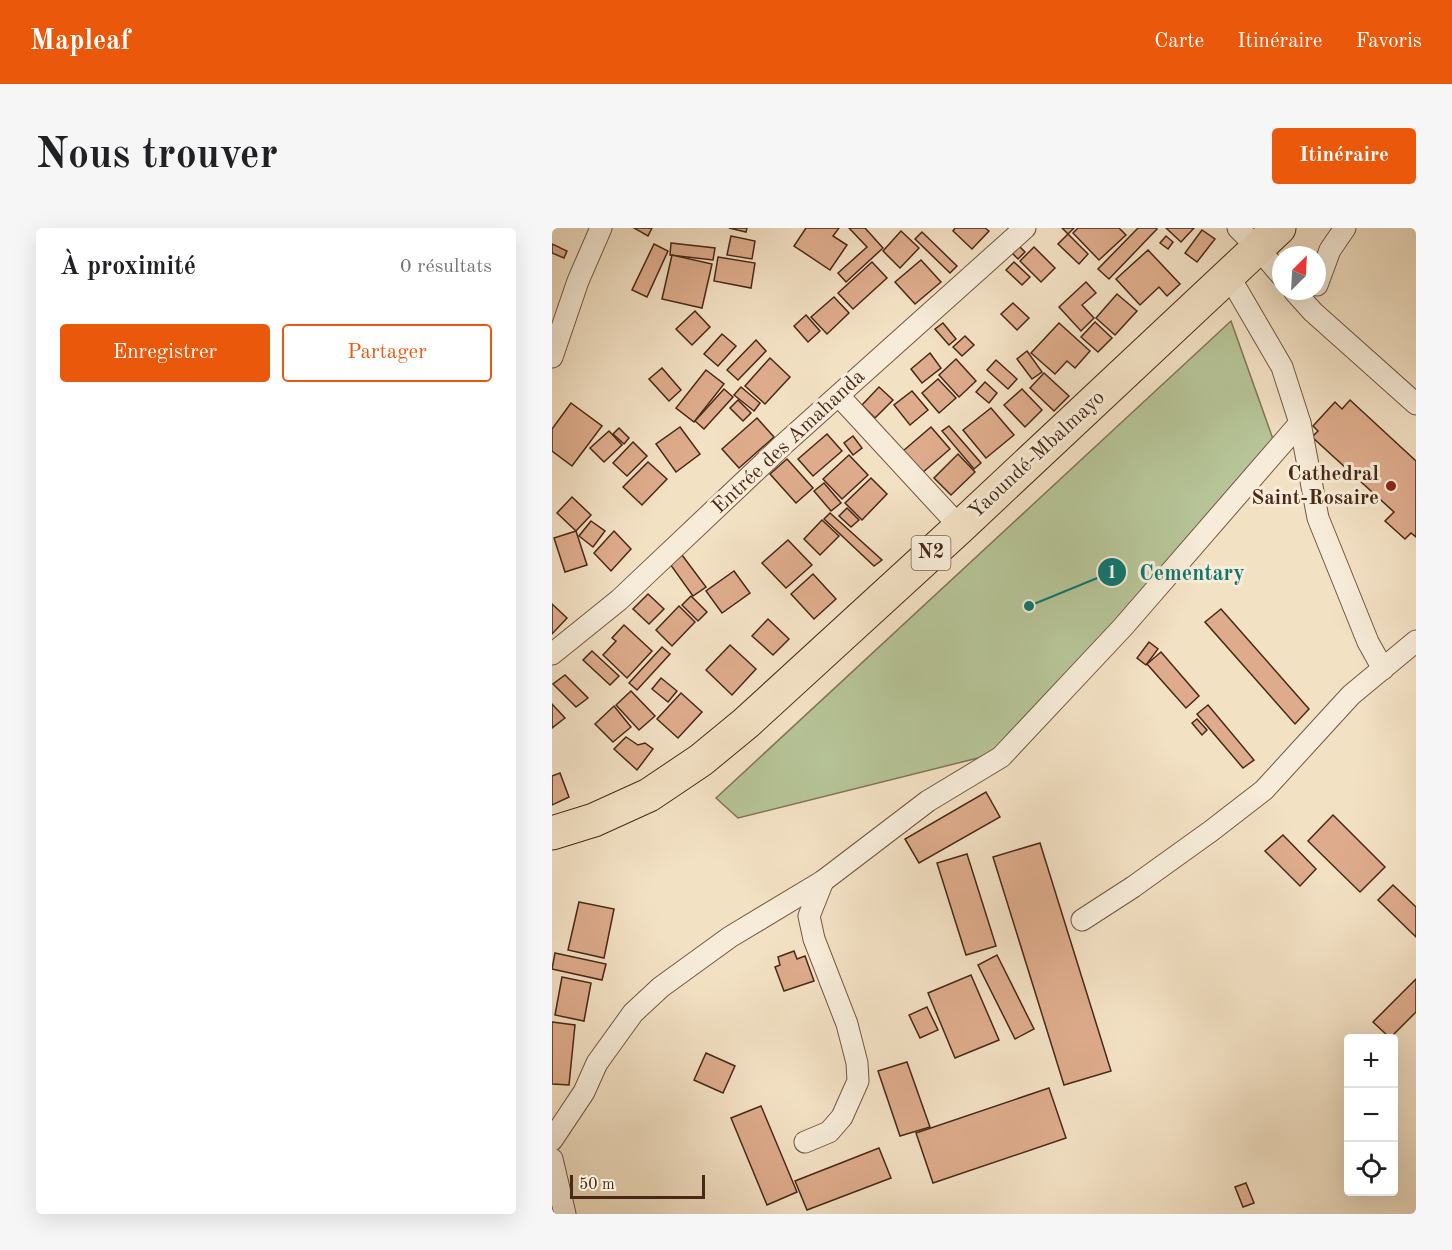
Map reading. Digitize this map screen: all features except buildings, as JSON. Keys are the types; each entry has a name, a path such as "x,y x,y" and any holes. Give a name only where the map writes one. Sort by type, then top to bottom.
{"highway":[{"name":"Yaoundé-Mbalmayo","path":"552,833 594,820 649,795 701,760 746,723 1229,276 1258,235"}],"street":[{"path":"552,357 578,281 601,228"},
{"name":"Entrée des Amahanda","path":"552,654 618,600 784,444 1025,228"},
{"path":"1326,261 1330,250 1345,228"},
{"path":"1258,235 1272,259"},
{"path":"1229,276 1282,367 1300,423 1318,518 1368,642 1383,669"},
{"path":"1302,300 1312,312 1416,404"},
{"path":"1312,312 1313,300"},
{"path":"839,396 960,526"},
{"path":"552,1140 584,1092 597,1063 633,1013 661,987 730,937 823,881 928,801 1000,758 1123,627 1300,423"},
{"path":"1082,920 1212,831 1264,790 1351,695 1416,641"},
{"path":"805,1142 829,1132 842,1117 858,1081 857,1063 847,1024 814,939 809,916 823,881"},
{"path":"552,1159 565,1214"}],"green space":[{"path":"1231,321 1279,456 990,755 738,818 716,798"}],"place":[{"name":"Cathedral Saint-Rosaire","path":"1391,486"},
{"name":"Cementary","path":"1029,606"}]}
